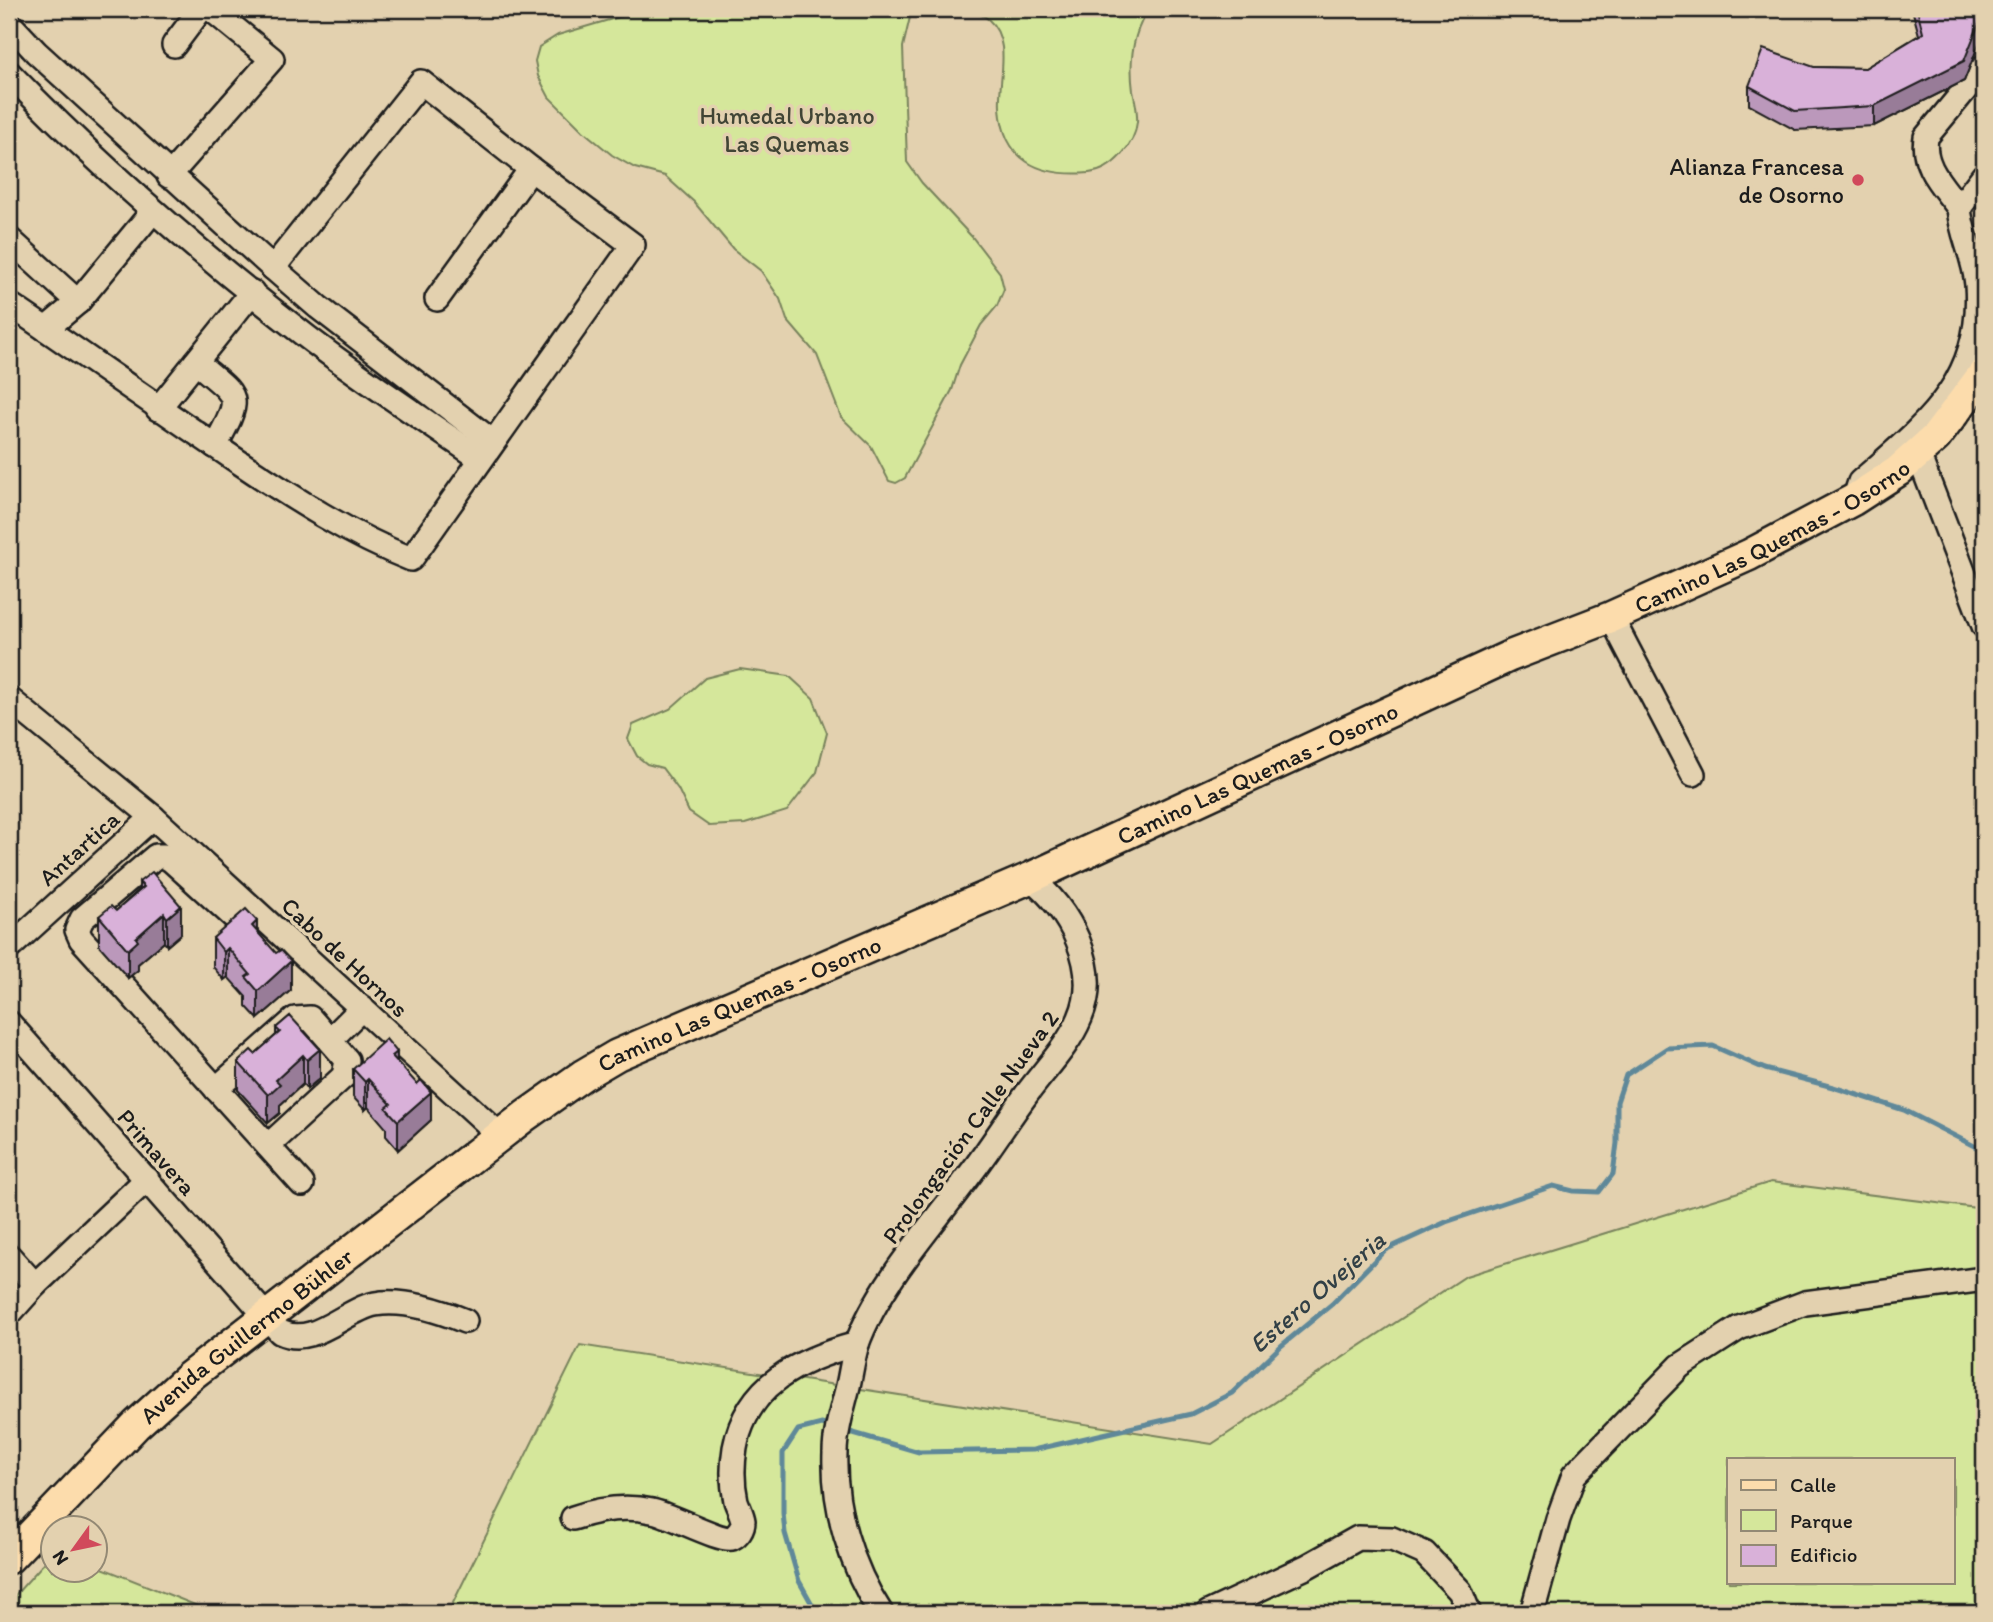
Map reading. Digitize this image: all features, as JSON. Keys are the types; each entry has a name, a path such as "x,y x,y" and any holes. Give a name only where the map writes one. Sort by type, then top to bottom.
{"main road":[{"name":"Camino Las Quemas - Osorno","path":"501,1136 550,1097 617,1055 1030,878 1510,656 1611,617 1749,555 1876,487 1918,454 1952,418 1984,373"},
{"name":"Avenida Guillermo Bühler","path":"9,1559 136,1424 189,1377 501,1136"}],"street":[{"path":"174,45 201,9"},
{"path":"169,176 272,59 211,9"},
{"path":"9,23 36,52 169,176 487,451"},
{"path":"1853,500 1860,482 1933,416 1951,392 1965,365 1976,325 1977,283 1971,253 1960,223 1959,208 1926,162 1924,149 1926,137 1984,67"},
{"path":"9,73 153,211 308,338 487,451"},
{"path":"9,304 215,446 373,544 411,559 633,245 421,82 273,268"},
{"path":"437,299 531,169"},
{"path":"1959,208 1984,175"},
{"path":"46,329 78,302 153,211"},
{"path":"9,239 78,302"},
{"path":"158,409 252,292"},
{"path":"196,362 229,391 234,400 233,413 215,446"},
{"path":"1918,454 1984,626"},
{"path":"1611,617 1693,774"},
{"name":"Cabo de Hornos","path":"9,699 153,817 501,1136"},
{"name":"Antartica","path":"9,948 153,817"},
{"path":"234,917 171,860 156,856 82,919 77,930 81,939 302,1184"},
{"name":"Prolongación Calle Nueva 2","path":"881,1613 857,1567 843,1523 835,1451 842,1412 858,1344 878,1301 918,1241 1060,1052 1081,1017 1086,985 1077,937 1053,898 1030,878"},
{"path":"330,1040 362,1008"},
{"path":"216,1089 295,1019 310,1018 347,1060 344,1076 268,1146"},
{"name":"Primavera","path":"9,1023 274,1328 290,1336 316,1332 356,1311 378,1304 420,1307 465,1321"},
{"path":"9,1314 35,1285 146,1179"},
{"path":"9,1256 35,1285"},
{"path":"1532,1613 1558,1519 1574,1475 1680,1366 1739,1328 1805,1303 1984,1279"},
{"path":"573,1518 603,1510 634,1508 667,1514 722,1538 734,1537 741,1529 743,1519 734,1490 733,1459 740,1431 752,1406 772,1382 798,1364 858,1344"},
{"path":"1208,1613 1306,1567 1358,1538 1392,1539 1424,1553 1460,1591 1469,1613"}],"green space":[{"name":"Humedal Urbano Las Quemas","path":"646,9 918,9 911,13 903,47 907,162 1000,273 1004,289 997,306 981,325 960,365 952,390 905,478 896,483 889,481 871,446 841,417 817,355 787,320 780,299 761,271 733,249 694,202 665,176 635,168 612,155 549,97 538,76 535,61 539,47 558,35"},
{"path":"964,9 1149,9 1135,38 1132,58 1137,122 1132,139 1121,155 1098,171 1071,174 1040,168 1016,153 1008,141 1000,107 1003,61 1000,38 988,19"},
{"path":"740,669 789,676 813,698 827,733 817,772 787,811 745,824 709,826 689,812 678,789 662,768 647,764 637,756 628,739 633,725 670,709 705,678"},
{"path":"1771,1182 1984,1209 1984,1613 448,1613 580,1345 1212,1444 1466,1276"},
{"path":"38,1570 38,1584 108,1584 108,1570 215,1613 9,1613 9,1602"}],"building":[{"path":"1917,9 1984,11 1964,61 1874,106 1795,111 1749,86 1763,49 1814,67 1865,68 1923,33"},
{"path":"152,872 181,906 167,918 164,913 136,938 138,941 128,950 99,916 111,906 116,911 144,887 139,882"},
{"path":"246,909 257,921 252,926 276,953 281,950 291,961 258,991 246,977 250,974 228,948 224,952 213,938"},
{"path":"290,1016 320,1049 307,1060 303,1055 276,1080 280,1084 268,1095 238,1062 251,1050 255,1054 280,1032 276,1028"},
{"path":"386,1039 397,1052 392,1056 417,1084 421,1080 431,1092 398,1121 386,1108 391,1104 368,1079 365,1082 353,1069"}],"waterway":[{"name":"Estero Ovejeria","path":"843,1430 919,1452 1033,1450 1191,1414 1232,1393 1281,1346 1332,1304 1385,1250 1446,1222 1553,1186 1573,1191 1599,1192 1613,1174 1617,1143 1617,1102 1626,1075 1667,1048 1713,1046 1765,1069 1904,1110 1984,1151"},
{"name":"Estero Ovejeria","path":"817,1613 799,1581 785,1533 783,1453 798,1430 822,1424 830,1427"}],"place":[{"name":"Alianza Francesa de Osorno","path":"1858,180"}]}
